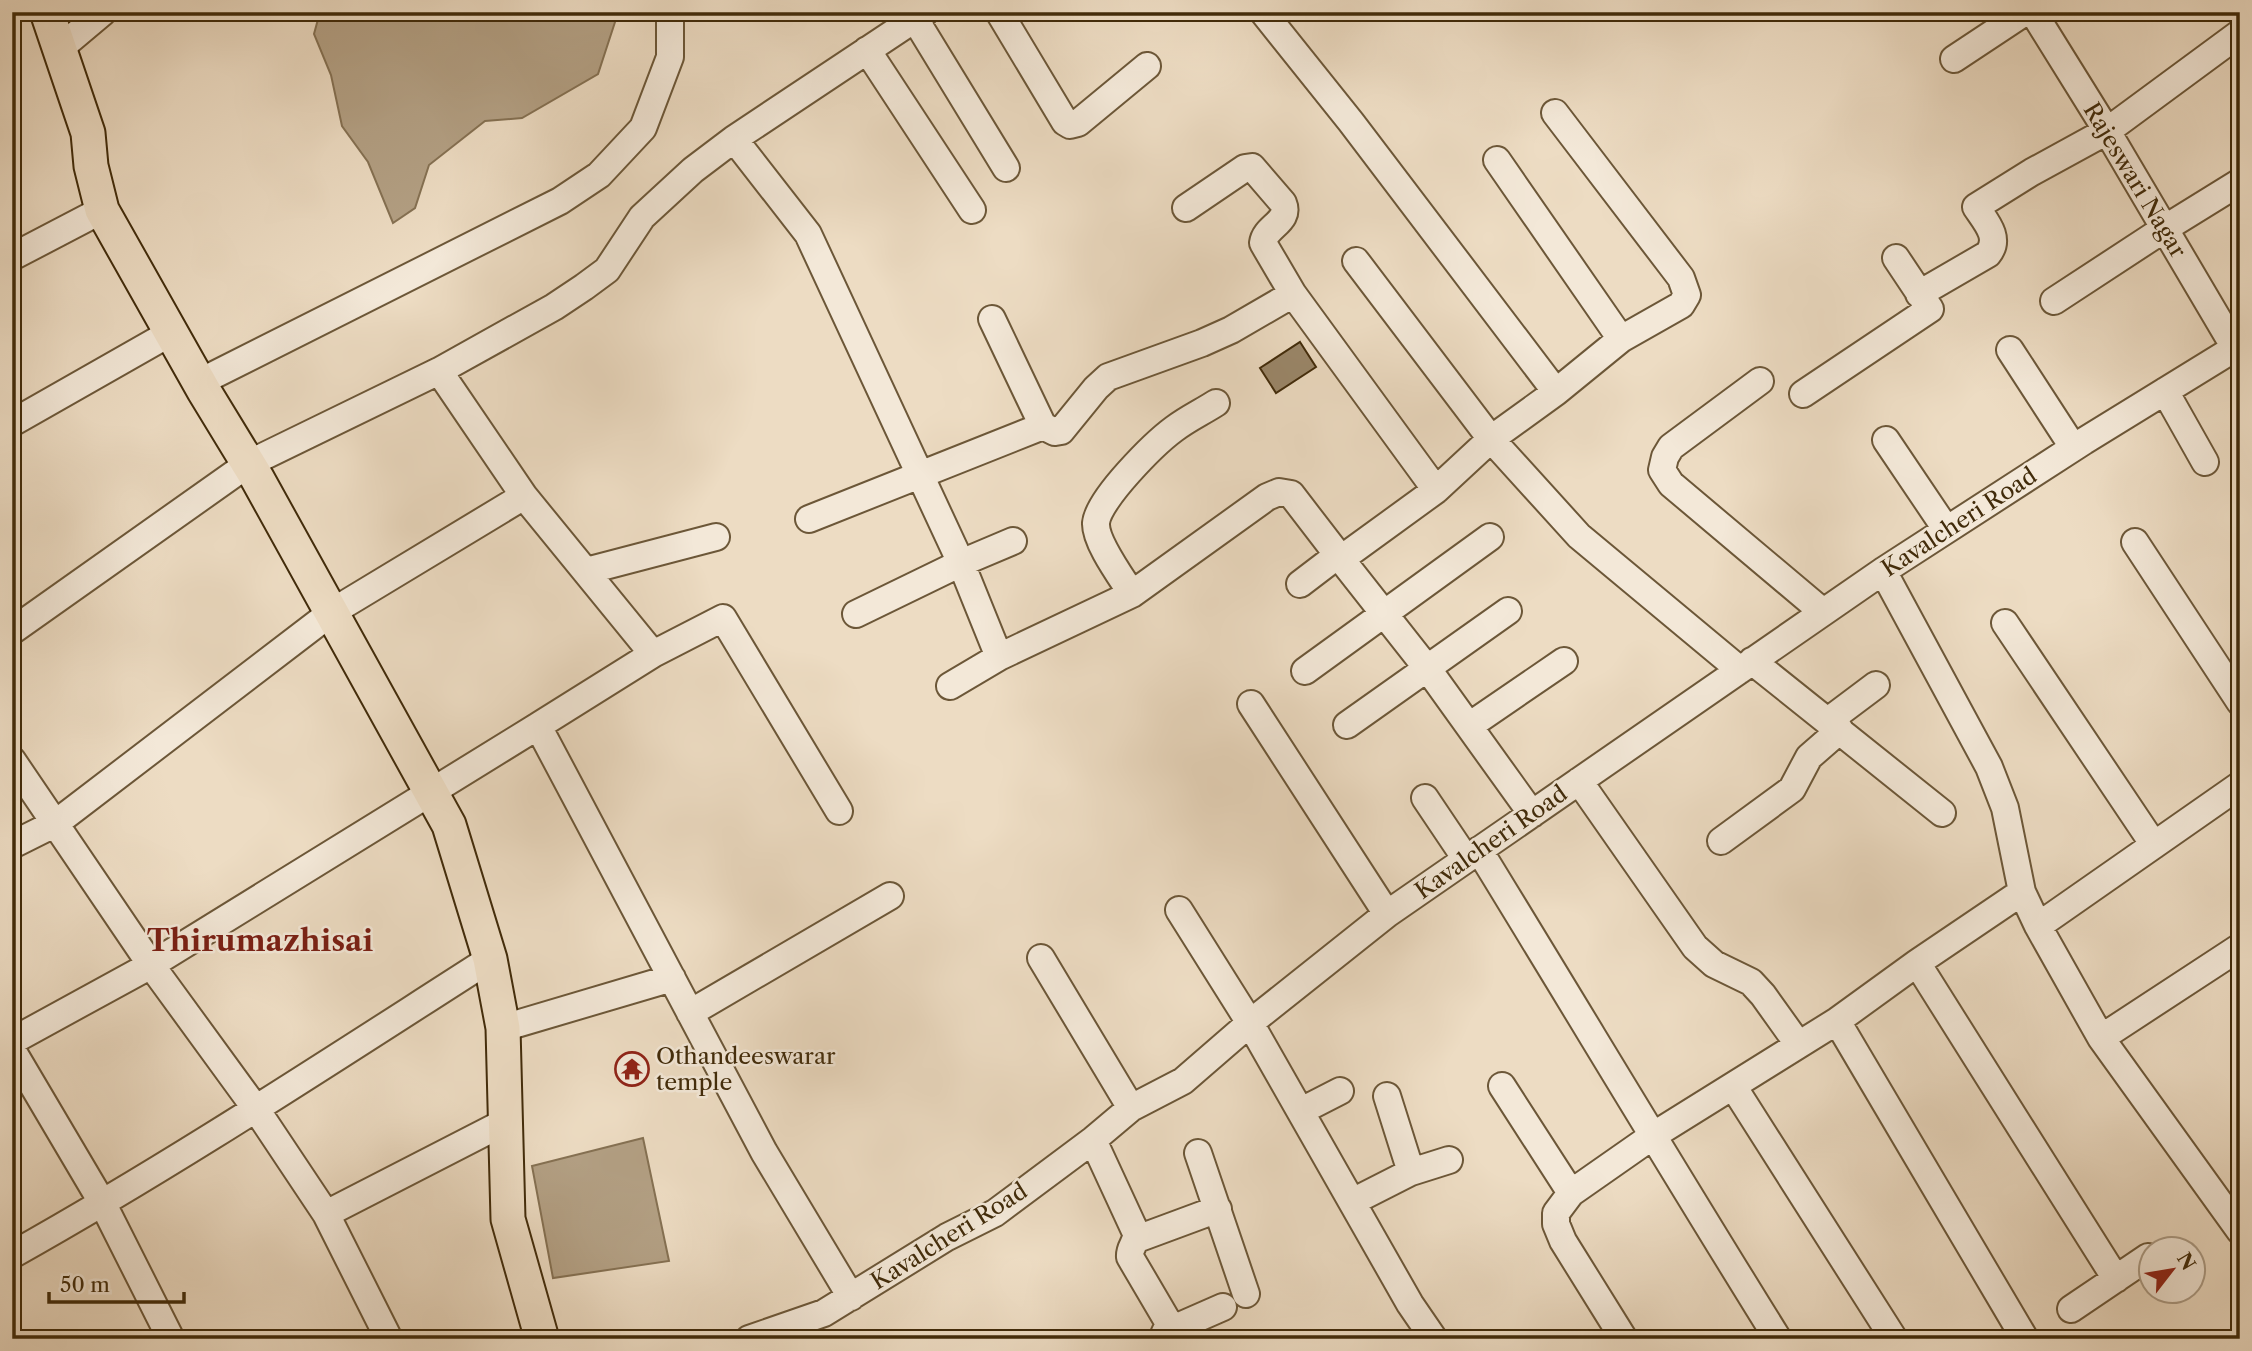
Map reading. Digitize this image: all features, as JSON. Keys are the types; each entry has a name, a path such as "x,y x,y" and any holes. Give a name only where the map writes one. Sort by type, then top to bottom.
{"main road":[{"path":"28,12 66,129 91,166"},
{"path":"47,12 89,133 91,166 102,210 332,612 449,825 490,959 503,1028 508,1219 542,1339"}],"street":[{"path":"59,49 103,12"},
{"path":"200,382 561,201 599,175 643,128 670,57 668,12"},
{"path":"999,12 1065,122 1070,125 1078,123 1147,66"},
{"path":"1263,12 1351,122 1556,392"},
{"path":"1954,60 2025,12"},
{"name":"Rajeswari Nagar","path":"2033,12 2237,347"},
{"path":"12,631 248,464 439,371 554,307 607,270 642,217 693,170 734,139 920,16 1006,168"},
{"path":"1919,294 1988,254 1994,246 1994,237 1976,207 2032,172 2107,131 2240,33"},
{"path":"867,50 972,210"},
{"path":"1300,584 1436,490 1490,439 1556,392 1621,340 1681,305 1687,295 1681,278 1555,113"},
{"path":"734,139 808,234 961,563 999,657"},
{"path":"1497,160 1621,340"},
{"path":"1186,208 1245,168 1252,167 1286,210 1285,216 1264,236 1263,243 1293,294 1436,490"},
{"path":"2054,301 2240,182"},
{"path":"12,257 102,210"},
{"path":"1803,394 1930,309 1896,258"},
{"path":"1356,261 1490,439 1579,536 1746,665 1834,726 1942,813"},
{"path":"992,319 1043,426 1055,432 1061,430 1108,377 1231,330 1293,294"},
{"path":"12,423 172,332"},
{"name":"Kavalcheri Road","path":"749,1339 824,1313 947,1237 995,1213 1093,1140 1131,1108 1183,1081 1387,914 1883,571 2073,447 2237,347"},
{"path":"2010,350 2073,447"},
{"path":"439,371 524,496 653,654"},
{"path":"1760,381 1671,447 1662,470 1671,484 1823,612"},
{"path":"2165,391 2206,462"},
{"path":"1132,594 1099,535 1096,524 1099,513 1142,457 1174,429 1216,403"},
{"path":"809,519 1043,426"},
{"path":"1886,440 1946,529"},
{"path":"950,686 999,657 1132,594 1267,497 1279,492 1291,494 1427,668 1532,814"},
{"path":"12,845 56,823 332,612 524,496"},
{"path":"586,572 716,537"},
{"path":"1305,671 1490,537"},
{"path":"856,614 1013,541"},
{"path":"2136,542 2240,702"},
{"path":"1883,571 1989,767 2006,808 2022,892 2038,926 2101,1038 2240,1231"},
{"path":"1347,725 1508,611"},
{"path":"12,1041 150,965 653,654 723,618 839,811"},
{"path":"2005,623 2154,845"},
{"path":"1469,726 1564,661"},
{"path":"1721,841 1792,789 1809,757 1834,726 1876,685"},
{"path":"1251,704 1387,914"},
{"path":"538,726 764,1152 851,1297"},
{"path":"12,760 150,965 256,1109 326,1214 389,1339"},
{"path":"1579,781 1695,947 1713,964 1751,982 1798,1045"},
{"path":"2038,926 2240,785"},
{"path":"1425,798 1473,855 1654,1135 1778,1339"},
{"path":"1624,1339 1563,1241 1556,1224 1556,1213 1571,1193 1654,1135 1837,1021 2022,892"},
{"path":"690,1013 890,897"},
{"path":"1179,910 1251,1023 1410,1304 1434,1339"},
{"path":"2101,1038 2240,947"},
{"path":"1041,958 1131,1108"},
{"path":"12,1255 103,1205 490,959"},
{"path":"1917,963 2116,1279"},
{"path":"503,1028 672,978"},
{"path":"1837,1021 2025,1339"},
{"path":"12,1050 103,1205 171,1339"},
{"path":"1502,1086 1571,1193"},
{"path":"1733,1086 1894,1339"},
{"path":"1301,1111 1340,1091"},
{"path":"1387,1096 1411,1172"},
{"path":"326,1214 505,1122"},
{"path":"1093,1140 1137,1239"},
{"path":"1198,1153 1246,1294"},
{"path":"1352,1202 1411,1172 1449,1160"},
{"path":"1164,1335 1168,1326 1167,1320 1130,1257 1131,1248 1137,1239 1218,1209"},
{"path":"2071,1309 2136,1265"},
{"path":"1164,1335 1223,1307"}],"shaded area":[{"path":"320,12 614,12 616,19 598,74 522,118 485,121 429,165 415,208 393,223 368,162 342,126 331,75 314,34"},
{"path":"643,1138 669,1261 553,1278 532,1166"}],"building":[{"path":"1300,342 1316,367 1276,393 1260,368"}],"place":[{"name":"Othandeeswarar temple","path":"632,1069"}],"district":[{"name":"Thirumazhisai","path":"260,941"}]}
